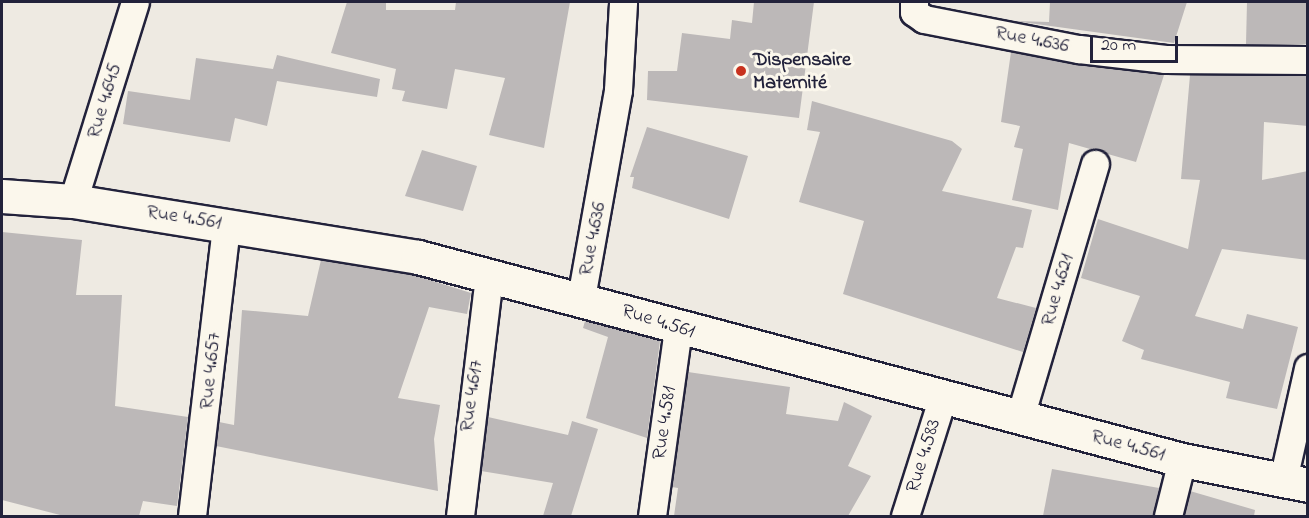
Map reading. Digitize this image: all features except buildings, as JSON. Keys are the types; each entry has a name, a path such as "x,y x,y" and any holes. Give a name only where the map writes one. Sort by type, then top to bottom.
{"main road":[{"name":"Rue 4.561","path":"2,196 73,201 418,257 581,298 678,329 943,396 1182,460 1295,482"}],"street":[{"name":"Rue 4.645","path":"73,201 135,2"},
{"name":"Rue 4.636","path":"581,298 618,90 623,2"},
{"name":"Rue 4.636","path":"914,2 914,12 924,19 1079,49 1165,59 1308,60"},
{"name":"Rue 4.621","path":"1020,417 1095,164"},
{"name":"Rue 4.657","path":"192,516 226,225"},
{"name":"Rue 4.617","path":"460,516 489,275"},
{"name":"Rue 4.581","path":"652,516 678,329"},
{"path":"1295,482 1308,368"},
{"name":"Rue 4.583","path":"905,516 943,396"},
{"path":"1168,516 1182,460"}],"place":[{"name":"Dispensaire Maternité","path":"741,71"}]}
